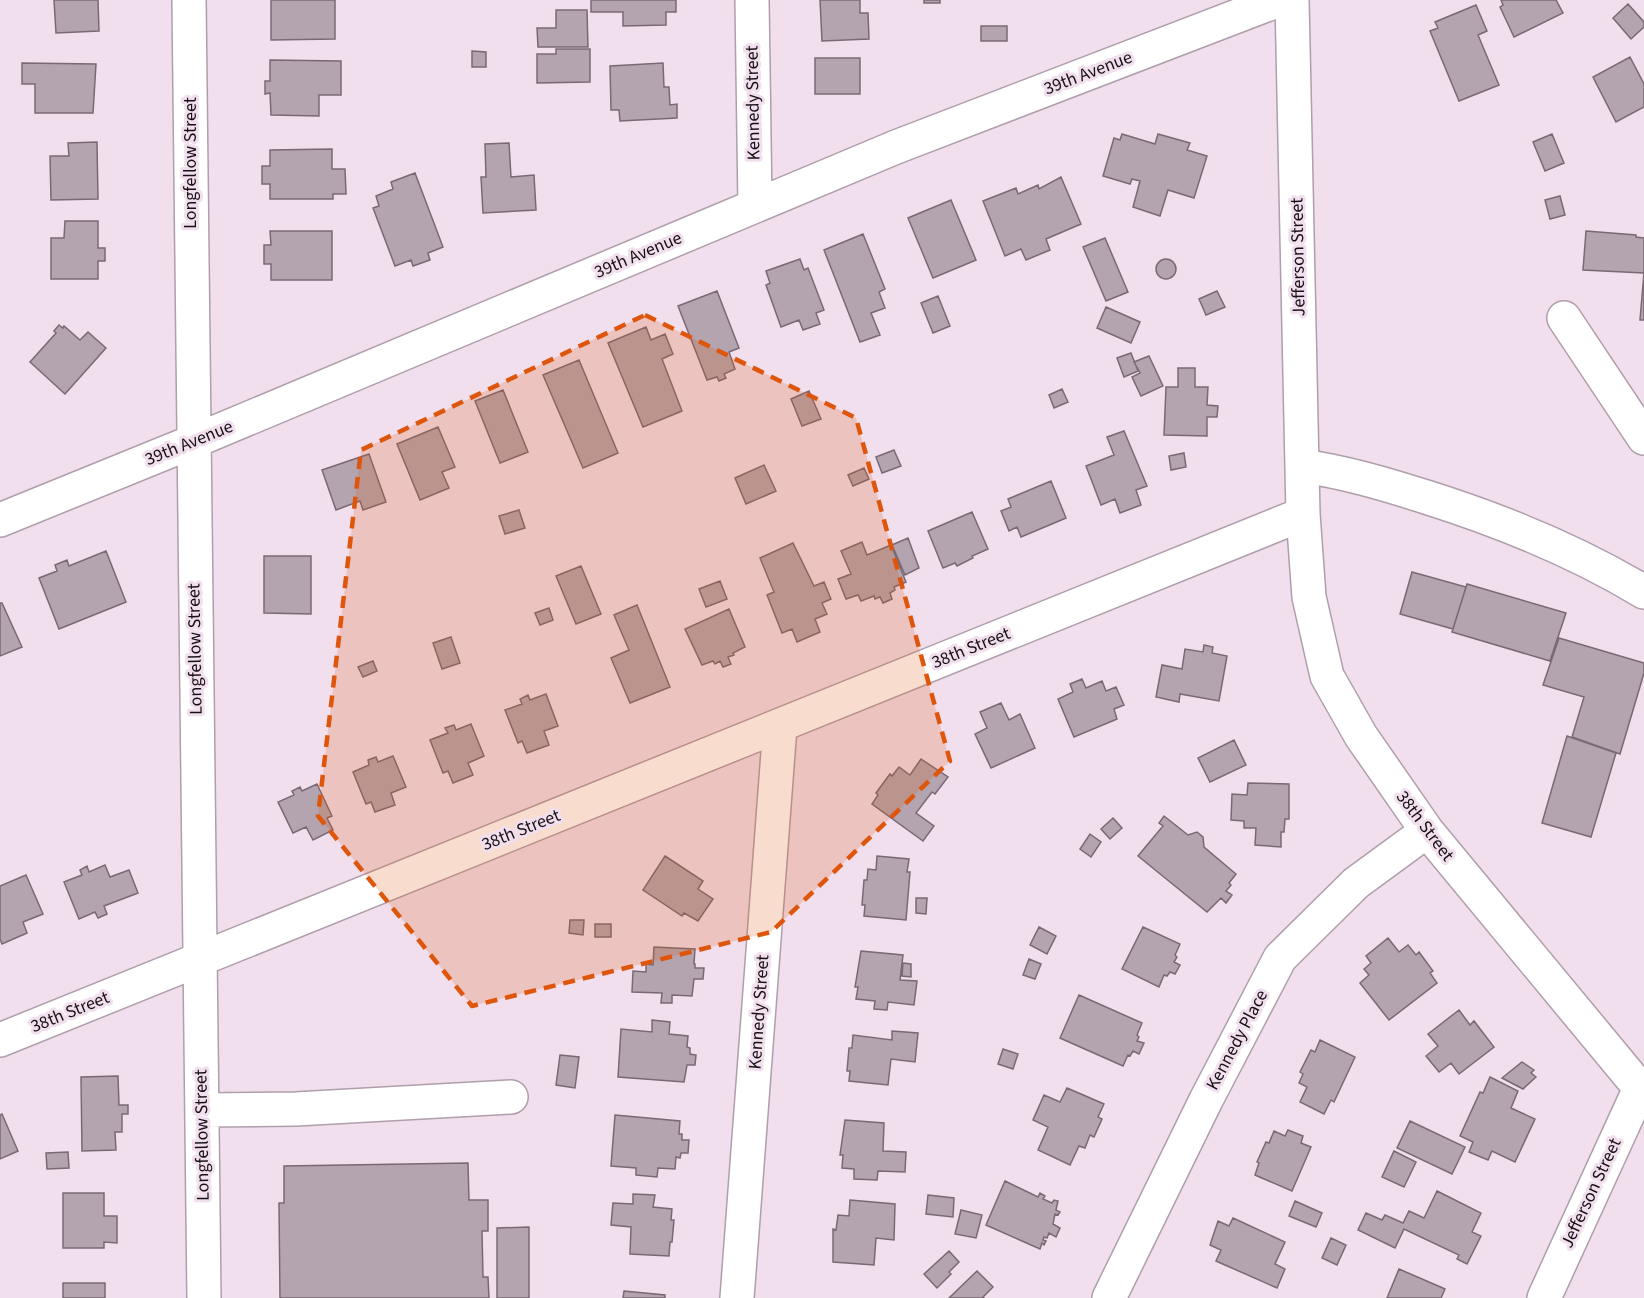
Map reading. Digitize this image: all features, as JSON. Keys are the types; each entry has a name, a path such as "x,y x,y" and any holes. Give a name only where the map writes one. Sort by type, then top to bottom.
{"street":[{"name":"Longfellow Street","path":"189,0 192,442 204,1298"},
{"name":"Kennedy Street","path":"752,0 755,206"},
{"name":"39th Avenue","path":"0,520 896,147 1279,0"},
{"name":"Jefferson Street","path":"1292,0 1303,514"},
{"path":"1564,318 1644,438"},
{"path":"1302,466 1379,482 1479,513 1603,569 1644,592"},
{"name":"38th Street","path":"0,1040 1303,514 1309,597 1327,676 1361,736 1427,831 1642,1091"},
{"name":"Kennedy Street","path":"737,1298 780,726"},
{"name":"Kennedy Place","path":"1109,1298 1206,1100 1280,958 1356,883 1427,831"},
{"name":"Jefferson Street","path":"1544,1298 1642,1091"},
{"path":"202,1110 296,1109 511,1097"}],"highlighted area":[{"path":"645,315 856,418 950,761 771,932 472,1006 318,816 361,450"}],"building":[{"path":"54,0 98,0 99,31 56,33"},
{"path":"271,0 335,0 335,39 271,40"},
{"path":"591,0 676,0 676,12 666,12 666,25 623,26 623,12 591,12"},
{"path":"820,0 860,0 860,13 868,13 869,39 822,41"},
{"path":"924,0 940,0 940,3 924,3"},
{"path":"1501,0 1556,0 1563,13 1514,37 1500,7 1503,5"},
{"path":"1628,4 1644,22 1644,27 1631,39 1613,18"},
{"path":"1476,5 1487,31 1478,35 1499,85 1459,101 1430,31 1438,28 1435,22"},
{"path":"556,10 587,10 588,47 538,47 537,28 556,28"},
{"path":"981,26 1007,26 1007,41 981,41"},
{"path":"556,49 590,49 590,82 537,83 537,54 556,54"},
{"path":"472,51 486,52 486,67 472,67"},
{"path":"1630,57 1644,84 1644,107 1616,122 1593,77"},
{"path":"815,58 860,58 860,94 815,94"},
{"path":"270,60 341,61 341,95 319,95 319,116 271,115 270,93 265,94 265,81 270,81"},
{"path":"22,63 96,64 93,113 35,113 35,84 22,84"},
{"path":"663,63 664,87 669,87 670,105 677,104 677,118 620,121 619,110 611,110 610,66"},
{"path":"1122,134 1155,144 1158,134 1190,143 1187,150 1207,156 1194,198 1168,190 1160,216 1133,207 1140,181 1132,179 1130,184 1103,176 1114,138 1120,140"},
{"path":"1552,134 1564,163 1545,171 1533,142"},
{"path":"97,142 98,199 51,200 50,156 69,156 68,143"},
{"path":"509,143 511,177 534,175 536,210 483,213 481,177 486,177 485,144"},
{"path":"332,149 332,169 345,169 346,194 333,194 333,199 270,199 270,184 262,184 262,166 270,166 270,150"},
{"path":"415,173 443,247 428,253 430,260 413,266 411,260 395,266 373,208 379,206 376,196 393,189 391,182"},
{"path":"1061,177 1081,224 1046,239 1050,250 1026,260 1021,249 1005,256 983,201 1016,188 1018,194 1038,185 1039,189"},
{"path":"1560,196 1565,215 1550,219 1545,200"},
{"path":"951,200 976,260 933,278 908,218"},
{"path":"65,221 98,221 98,248 105,248 105,261 98,261 98,279 51,279 51,238 64,238"},
{"path":"270,231 332,231 332,280 271,280 271,264 264,264 264,245 271,245"},
{"path":"1586,231 1636,235 1636,237 1644,238 1644,273 1583,270"},
{"path":"863,234 885,289 879,292 885,308 871,313 880,335 860,342 824,250"},
{"path":"1105,238 1128,292 1106,301 1083,247"},
{"path":"800,259 804,270 808,268 824,310 816,313 820,324 803,330 799,320 781,327 766,285 770,283 766,271"},
{"path":"1162,259 1170,259 1176,265 1176,273 1170,279 1162,279 1156,273 1156,265"},
{"path":"1644,273 1644,320 1640,320"},
{"path":"717,291 739,348 729,352 735,369 724,374 726,378 719,381 717,377 707,380 678,306"},
{"path":"1217,291 1225,307 1206,315 1199,299"},
{"path":"938,296 950,326 933,333 921,303"},
{"path":"1106,307 1140,322 1131,343 1097,328"},
{"path":"59,325 63,328 64,326 80,340 88,332 106,348 65,394 30,362 56,333 54,331"},
{"path":"646,327 651,340 665,334 673,354 662,359 682,411 643,427 608,343"},
{"path":"1131,353 1138,371 1124,377 1117,358"},
{"path":"1149,356 1163,386 1141,396 1132,377 1140,373 1134,362"},
{"path":"579,360 618,453 583,468 543,375"},
{"path":"1178,368 1195,368 1195,387 1208,387 1207,405 1218,406 1217,417 1207,417 1207,436 1164,435 1166,387 1178,387"},
{"path":"1062,389 1068,402 1054,408 1049,395"},
{"path":"503,390 528,452 500,463 475,401"},
{"path":"809,391 821,419 802,426 791,399"},
{"path":"438,427 455,467 442,472 449,488 420,500 397,444"},
{"path":"1124,431 1147,486 1136,490 1141,505 1120,513 1115,499 1101,505 1086,466 1114,455 1107,437"},
{"path":"894,450 901,466 882,473 876,457"},
{"path":"1184,453 1186,467 1171,470 1169,456"},
{"path":"369,454 386,502 363,510 360,501 336,510 322,470"},
{"path":"764,465 776,491 746,504 735,478"},
{"path":"864,468 869,479 853,486 848,475"},
{"path":"1051,481 1066,518 1021,537 1017,527 1009,531 1001,511 1011,507 1008,499"},
{"path":"519,510 525,528 505,534 499,516"},
{"path":"972,512 988,549 957,566 955,563 943,568 928,531"},
{"path":"908,538 919,568 905,575 892,545"},
{"path":"862,542 867,555 891,545 906,582 894,587 895,590 890,593 892,599 883,603 880,597 875,599 874,596 861,601 858,595 846,599 838,579 851,574 841,551"},
{"path":"793,543 814,586 824,582 831,599 822,603 827,614 815,619 820,632 797,642 792,629 782,633 767,595 774,592 760,558"},
{"path":"106,551 126,602 59,629 39,578 57,571 55,565 67,560 69,566"},
{"path":"264,556 311,556 311,614 264,613"},
{"path":"581,566 601,614 576,624 556,576"},
{"path":"1412,572 1466,587 1453,629 1400,614"},
{"path":"720,581 727,599 706,607 699,589"},
{"path":"1467,584 1566,613 1550,661 1452,632"},
{"path":"0,603 22,647 0,656"},
{"path":"637,605 670,687 630,703 611,658 629,650 614,615"},
{"path":"549,608 553,620 540,625 535,613"},
{"path":"729,609 745,647 728,657 731,664 723,667 720,661 715,664 713,661 702,665 685,629"},
{"path":"451,637 460,663 442,669 433,643"},
{"path":"1559,638 1644,663 1644,673 1620,754 1572,737 1584,697 1543,685"},
{"path":"1204,645 1213,647 1212,653 1227,656 1219,701 1180,694 1179,702 1156,697 1162,665 1182,669 1185,649 1203,652"},
{"path":"373,661 377,671 363,677 358,667"},
{"path":"1082,679 1086,688 1102,681 1106,691 1116,687 1124,705 1114,709 1117,719 1074,737 1058,699 1073,692 1070,684"},
{"path":"546,694 558,726 544,731 549,745 527,753 522,741 518,743 505,710 522,704 520,699 528,695 530,700"},
{"path":"1001,703 1009,720 1020,714 1035,748 991,768 975,734 987,728 980,712"},
{"path":"471,724 484,756 468,763 473,775 453,783 448,771 443,773 430,740 448,733 445,728 454,725 456,730"},
{"path":"1567,736 1616,753 1591,837 1542,823"},
{"path":"1234,740 1246,765 1210,782 1198,758"},
{"path":"393,756 406,787 391,793 395,805 375,812 371,802 366,804 353,772 369,765 368,760 376,757 378,762"},
{"path":"921,759 948,777 935,794 932,792 916,813 934,826 923,841 872,804 878,795 876,793 890,774 892,776 899,767 910,775"},
{"path":"1248,783 1289,784 1289,819 1285,819 1284,832 1281,832 1281,847 1255,845 1256,828 1244,828 1244,821 1231,820 1232,794 1247,795"},
{"path":"317,784 332,816 327,818 333,830 313,840 306,827 293,833 278,802 294,795 292,791 300,787 302,791"},
{"path":"1164,816 1188,835 1197,832 1203,837 1204,847 1236,874 1226,891 1232,895 1226,903 1221,898 1207,912 1138,856 1163,826 1159,823"},
{"path":"1113,818 1122,828 1110,839 1101,829"},
{"path":"1090,834 1101,842 1091,857 1080,849"},
{"path":"665,856 703,881 698,889 713,899 698,921 684,913 682,916 643,890"},
{"path":"877,856 909,859 906,920 864,916 865,905 862,905 864,880 867,880 868,869 876,870"},
{"path":"105,865 110,877 129,870 138,893 104,906 107,914 98,918 95,912 79,919 64,882 82,875 80,870 87,866 89,872"},
{"path":"26,875 43,914 23,922 27,933 2,944 0,939 0,886"},
{"path":"916,898 927,898 926,914 916,913"},
{"path":"570,920 584,920 583,935 569,933"},
{"path":"595,924 611,924 611,937 595,937"},
{"path":"1039,927 1056,936 1047,954 1030,945"},
{"path":"1143,927 1180,944 1174,962 1180,965 1175,974 1170,972 1167,976 1164,975 1159,987 1122,969"},
{"path":"1388,938 1399,952 1408,945 1416,955 1419,952 1433,971 1430,973 1437,983 1389,1020 1360,983 1369,975 1364,969 1371,963 1366,956"},
{"path":"654,947 695,949 695,968 704,968 703,979 694,979 692,996 672,995 672,1003 661,1003 662,993 632,992 633,971 646,972 646,964 653,965"},
{"path":"861,951 903,955 900,980 917,981 914,1005 888,1002 887,1010 874,1009 875,1001 856,999 858,987 855,987"},
{"path":"1029,959 1041,964 1035,979 1023,975"},
{"path":"903,963 911,964 911,977 902,976"},
{"path":"1079,995 1142,1023 1137,1041 1144,1043 1139,1054 1133,1051 1130,1056 1128,1055 1123,1066 1060,1038"},
{"path":"1459,1010 1470,1025 1474,1021 1494,1047 1459,1074 1451,1063 1439,1072 1426,1056 1438,1046 1428,1034"},
{"path":"652,1020 670,1022 669,1034 688,1036 687,1047 690,1048 690,1054 696,1055 695,1065 687,1065 684,1082 618,1077 621,1029 652,1032"},
{"path":"892,1031 918,1033 915,1062 891,1059 888,1085 849,1081 850,1071 847,1071 849,1048 852,1048 853,1035 892,1040"},
{"path":"1320,1040 1355,1057 1334,1102 1331,1100 1324,1114 1300,1102 1307,1087 1299,1083 1303,1074 1300,1072 1311,1050 1315,1052"},
{"path":"1003,1049 1018,1054 1013,1069 998,1064"},
{"path":"560,1055 579,1057 575,1088 556,1085"},
{"path":"1522,1062 1534,1070 1531,1073 1536,1077 1523,1089 1502,1078"},
{"path":"118,1076 119,1105 128,1105 128,1114 122,1114 122,1132 115,1132 116,1150 82,1151 81,1077"},
{"path":"1490,1077 1518,1091 1511,1108 1535,1119 1515,1162 1492,1151 1488,1160 1469,1152 1473,1142 1460,1136 1480,1092 1483,1093"},
{"path":"1067,1088 1104,1104 1098,1117 1102,1119 1094,1137 1090,1135 1085,1148 1079,1146 1070,1165 1038,1150 1048,1127 1033,1120 1044,1095 1060,1102"},
{"path":"2,1114 18,1151 0,1159 0,1115"},
{"path":"615,1115 680,1121 679,1134 682,1134 682,1140 689,1140 688,1153 681,1153 680,1158 676,1157 675,1169 658,1168 657,1177 636,1175 636,1168 611,1166"},
{"path":"845,1120 884,1123 883,1151 906,1152 905,1172 878,1171 877,1180 854,1179 854,1169 842,1168 843,1155 840,1155"},
{"path":"1410,1121 1465,1147 1452,1174 1397,1148"},
{"path":"1288,1130 1303,1136 1301,1143 1311,1147 1292,1191 1255,1175 1259,1163 1257,1162 1274,1131 1285,1136"},
{"path":"1394,1151 1416,1162 1404,1187 1382,1177"},
{"path":"68,1152 69,1168 47,1169 46,1153"},
{"path":"468,1163 469,1200 488,1200 488,1231 482,1231 483,1277 488,1277 489,1298 280,1298 279,1203 284,1203 284,1166"},
{"path":"1005,1181 1038,1197 1040,1193 1045,1196 1043,1199 1052,1203 1054,1200 1058,1201 1056,1210 1060,1212 1058,1215 1055,1214 1053,1224 1060,1228 1056,1237 1049,1233 1047,1238 1044,1237 1043,1240 1046,1241 1044,1245 1042,1243 1040,1249 986,1225"},
{"path":"1437,1191 1481,1213 1472,1232 1481,1236 1467,1264 1457,1259 1459,1255 1404,1229 1395,1248 1358,1230 1366,1213 1382,1220 1385,1215 1403,1223 1409,1211 1424,1218"},
{"path":"63,1193 104,1193 104,1216 117,1216 117,1243 104,1242 104,1248 63,1248"},
{"path":"633,1194 655,1195 653,1207 672,1209 671,1220 674,1220 669,1256 630,1254 631,1227 611,1225 613,1203 633,1204"},
{"path":"928,1195 954,1198 953,1217 926,1214"},
{"path":"850,1200 895,1204 894,1240 876,1238 874,1265 833,1262 833,1229 836,1230 838,1215 849,1216"},
{"path":"1295,1201 1322,1213 1316,1227 1289,1216"},
{"path":"961,1210 982,1215 976,1238 955,1234"},
{"path":"1233,1218 1285,1242 1275,1264 1285,1269 1277,1288 1216,1261 1221,1250 1210,1245 1218,1221 1229,1226"},
{"path":"529,1227 529,1298 497,1298 497,1228"},
{"path":"1331,1238 1346,1245 1337,1265 1322,1258"},
{"path":"949,1251 959,1262 937,1288 924,1274"},
{"path":"1399,1269 1445,1289 1441,1298 1387,1298"},
{"path":"977,1271 993,1287 984,1298 949,1298"},
{"path":"63,1283 105,1283 105,1298 63,1298"},
{"path":"624,1291 665,1295 665,1298 623,1298"}]}
